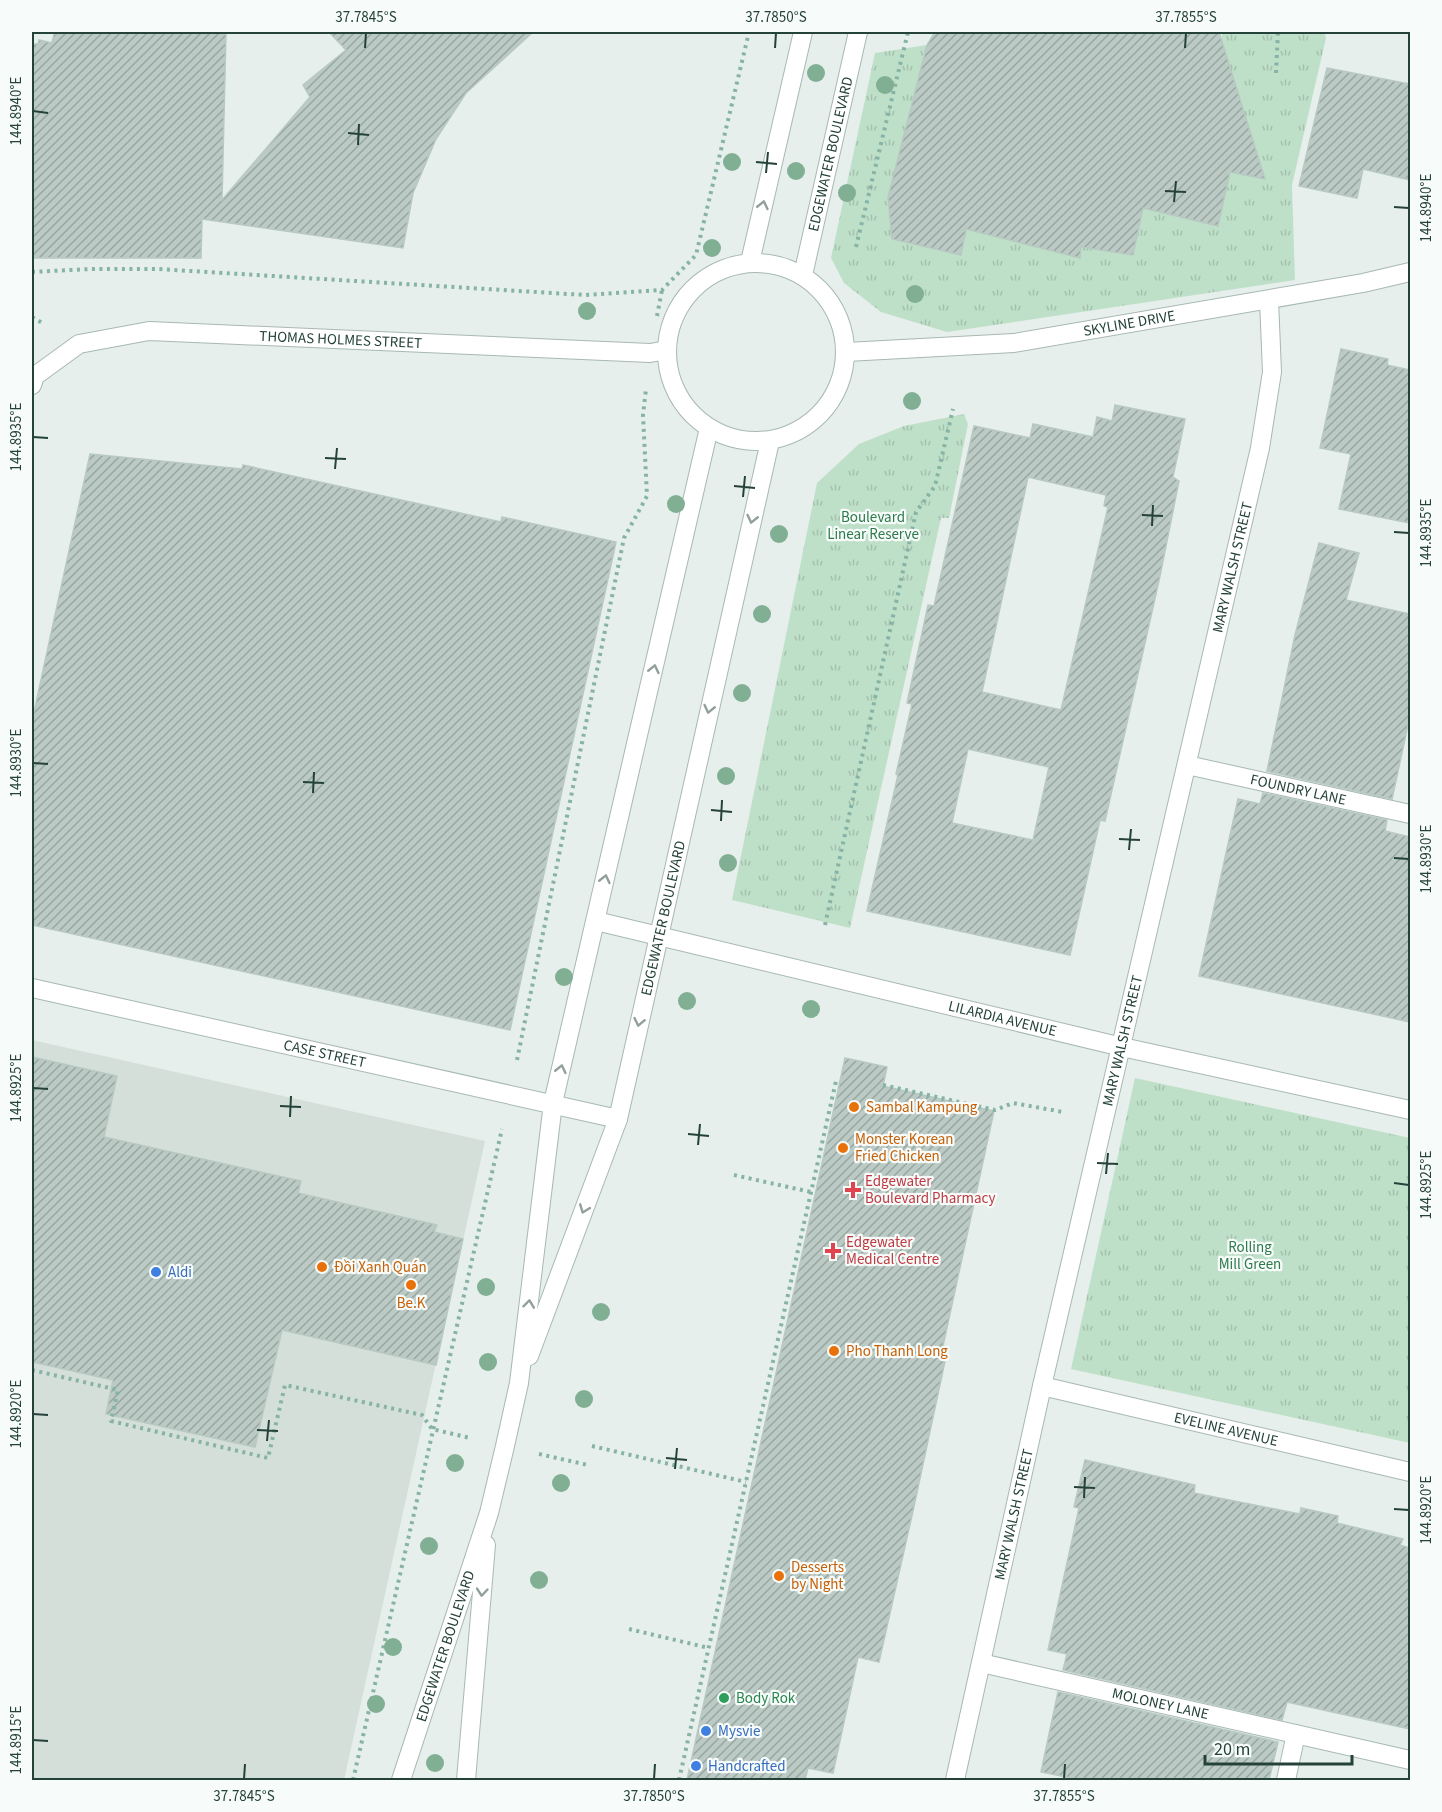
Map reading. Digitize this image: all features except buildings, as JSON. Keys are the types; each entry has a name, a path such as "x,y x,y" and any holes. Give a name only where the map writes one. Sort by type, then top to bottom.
{"street":[{"path":"750,262 802,32"},
{"name":"EDGEWATER BOULEVARD","path":"803,275 858,32"},
{"path":"750,262 778,264 803,275 826,295 841,322 846,352 842,378 831,402 813,422 790,436 770,441 738,440 709,428 686,408 658,352 682,300 701,281 724,267 750,262"},
{"name":"SKYLINE DRIVE","path":"846,352 1014,343 1269,300 1410,272"},
{"name":"MARY WALSH STREET","path":"955,1780 1042,1386 1260,448 1272,372 1269,300"},
{"name":"THOMAS HOLMES STREET","path":"32,385 35,376 79,344 150,331 658,352"},
{"name":"EDGEWATER BOULEVARD","path":"402,1780 489,1513 505,1446 519,1383 553,1103 709,428"},
{"name":"EDGEWATER BOULEVARD","path":"519,1383 618,1119 770,441"},
{"name":"FOUNDRY LANE","path":"1187,765 1410,814"},
{"name":"LILARDIA AVENUE","path":"596,921 1122,1047 1410,1110"},
{"name":"CASE STREET","path":"32,988 618,1119"},
{"name":"EVELINE AVENUE","path":"1042,1386 1410,1472"},
{"name":"EDGEWATER BOULEVARD","path":"466,1780 489,1513"},
{"name":"MOLONEY LANE","path":"981,1663 1410,1760"},
{"path":"1286,1780 1296,1734"}],"path":[{"path":"353,1780 510,1094 624,538 647,496 643,415 658,352 662,290 696,255 749,32"},
{"path":"856,246 908,32"},
{"path":"1276,73 1278,32"},
{"path":"32,272 91,268 158,269 575,294 662,290"},
{"path":"825,925 916,512 934,486 953,409"},
{"path":"679,1780 836,1081"},
{"path":"883,1085 995,1110 1013,1103 1063,1112"},
{"path":"734,1175 811,1192"},
{"path":"32,1370 118,1390 111,1421 268,1458 285,1385 422,1415 432,1430 588,1465"},
{"path":"592,1446 746,1482"},
{"path":"629,1629 709,1648"}],"shaded area":[{"path":"32,1040 485,1141 344,1780 32,1780"}],"green space":[{"path":"1222,32 1324,32 1326,38 1292,185 1295,280 947,332 881,312 844,283 831,258 875,53 927,45 888,197 892,239 960,255 966,229 1080,258 1081,247 1133,255 1143,208 1217,225"},
{"name":"Boulevard Linear Reserve","path":"964,414 968,424 949,518 941,518 850,928 732,900 817,483 859,444 904,426"},
{"name":"Rolling Mill Green","path":"1135,1078 1410,1138 1410,1443 1071,1369"}],"place":[{"name":"Sambal Kampung","path":"854,1107"},
{"name":"Monster Korean Fried Chicken","path":"843,1148"},
{"name":"Edgewater Boulevard Pharmacy","path":"853,1190"},
{"name":"Edgewater Medical Centre","path":"833,1251"},
{"name":"Đồi Xanh Quán","path":"322,1267"},
{"name":"Aldi","path":"156,1272"},
{"name":"Be.K","path":"411,1285"},
{"name":"Pho Thanh Long","path":"834,1351"},
{"name":"Desserts by Night","path":"779,1576"},
{"name":"Body Rok","path":"724,1698"},
{"name":"Mysvie","path":"706,1731"},
{"name":"Handcrafted","path":"696,1766"}]}
